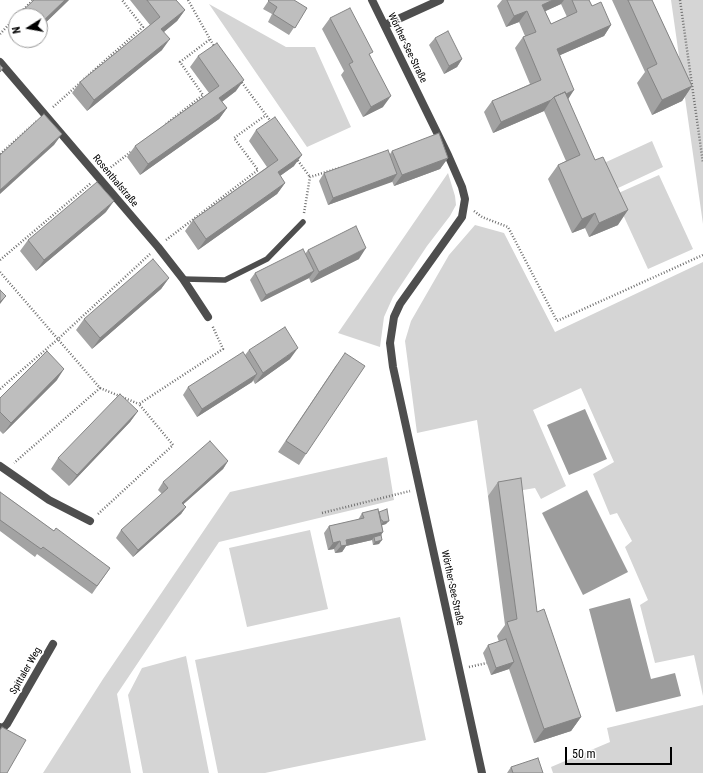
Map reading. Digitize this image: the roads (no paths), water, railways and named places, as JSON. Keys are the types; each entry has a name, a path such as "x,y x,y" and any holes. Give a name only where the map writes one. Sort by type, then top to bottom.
{"street":[{"name":"Wörther-See-Straße","path":"372,0 424,105 459,180 465,199 462,217 405,295 394,317 390,343 402,408 482,773"},
{"path":"385,25 440,0"},
{"name":"Rosenthalstraße","path":"0,62 158,247 183,279 208,317"},
{"path":"3,468 49,500 90,521"},
{"name":"Spittaler Weg","path":"1,728 7,724 53,644"}],"lane":[{"path":"183,279 225,280 267,258 303,222"}]}
